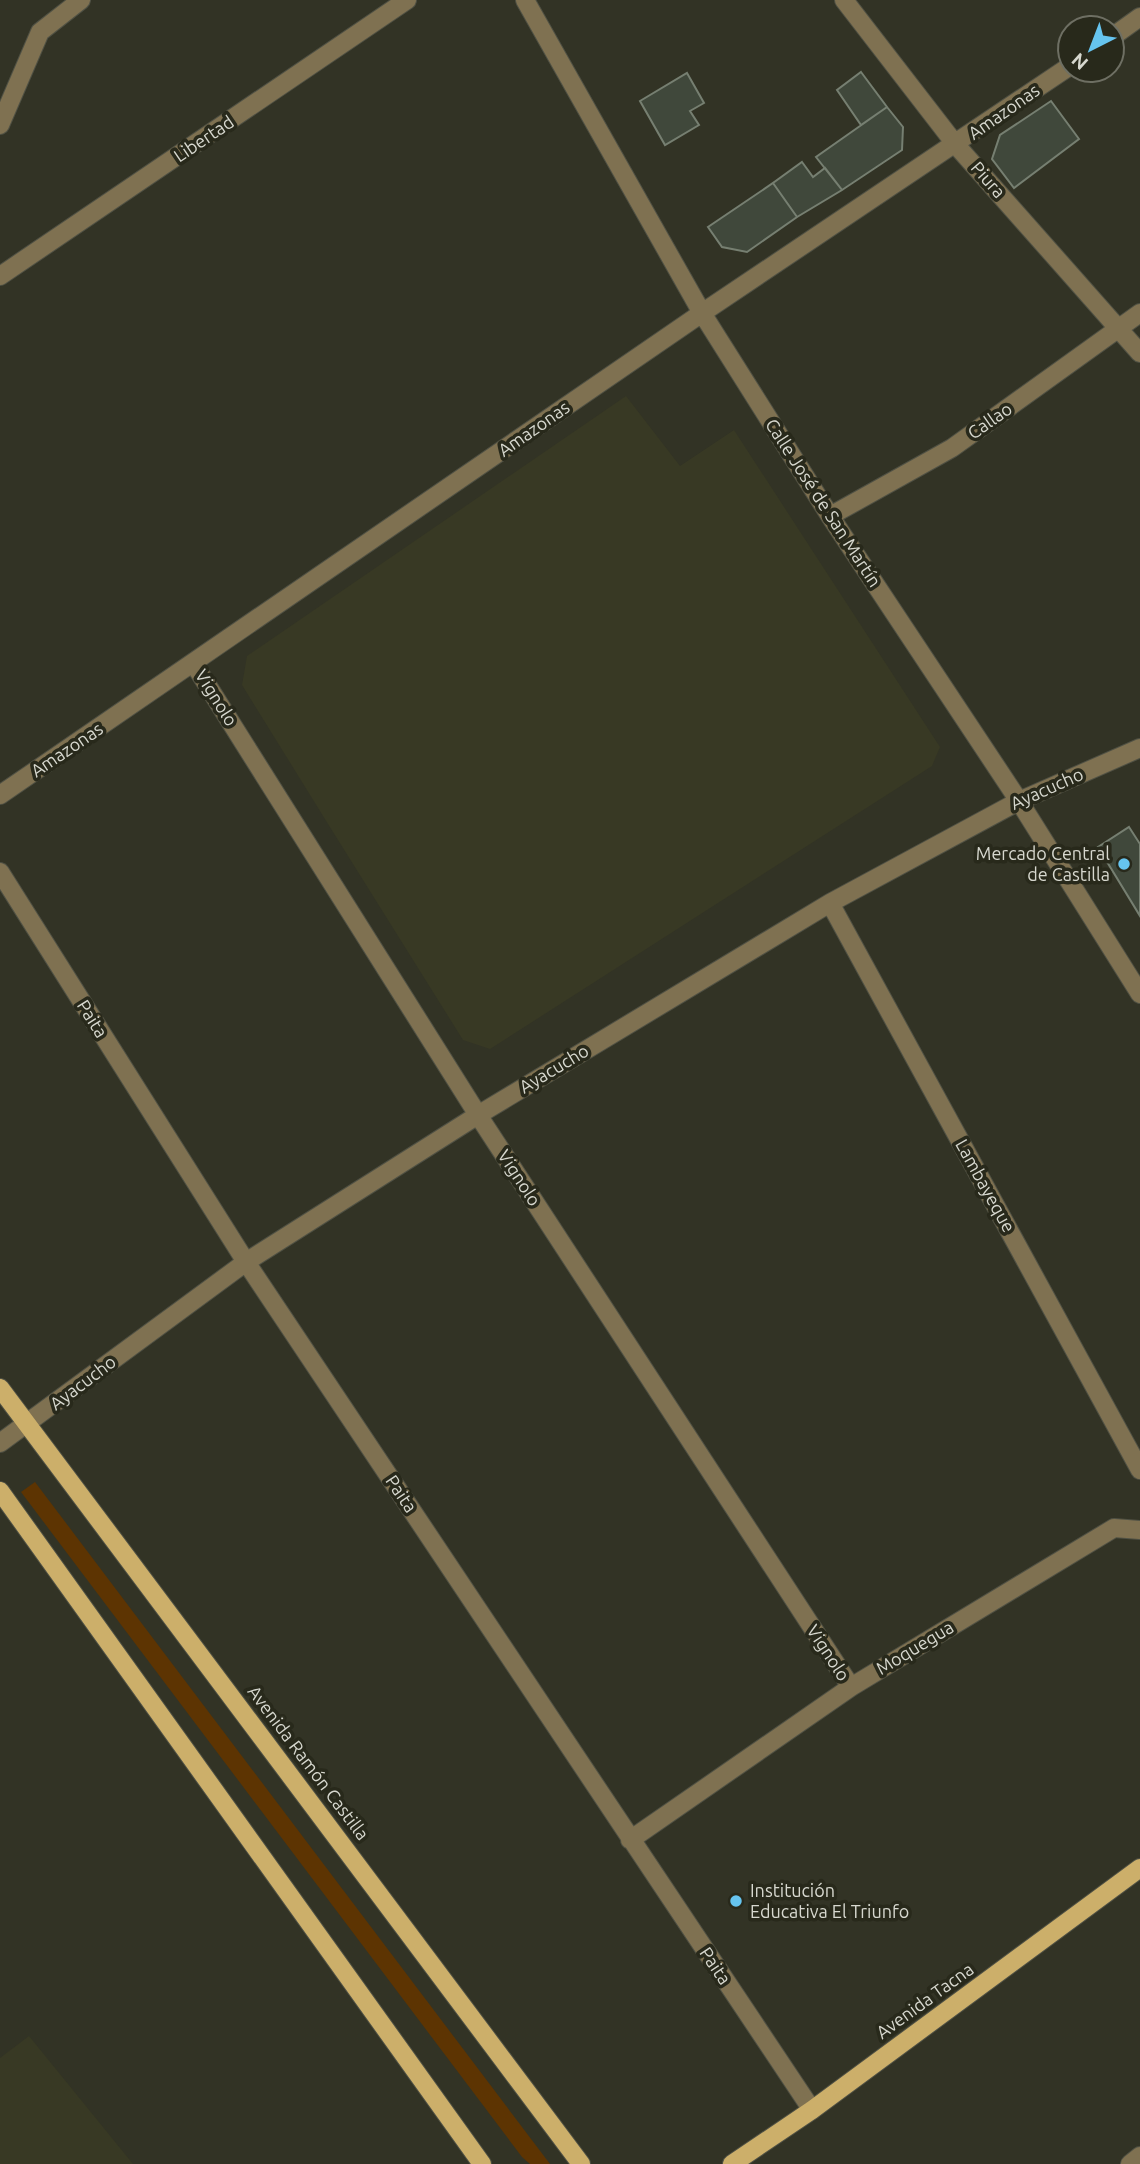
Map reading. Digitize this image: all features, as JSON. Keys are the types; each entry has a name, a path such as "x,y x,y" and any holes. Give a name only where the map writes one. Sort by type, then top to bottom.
{"main road":[{"name":"Avenida Ramón Castilla","path":"0,1388 581,2164"},
{"path":"0,1491 482,2164"},
{"name":"Avenida Tacna","path":"732,2164 811,2110 1140,1868"}],"street":[{"path":"0,125 40,32 81,0"},
{"name":"Libertad","path":"0,276 407,0"},
{"name":"Calle José de San Martín","path":"525,0 702,313 830,516 1019,801 1140,994"},
{"name":"Piura","path":"844,0 956,145 1140,353"},
{"name":"Amazonas","path":"0,796 702,313 1056,76"},
{"name":"Callao","path":"830,516 952,448 1140,313"},
{"name":"Vignolo","path":"194,664 478,1115 851,1687"},
{"name":"Ayacucho","path":"0,1443 246,1262 478,1115 830,903 1019,801 1140,748"},
{"name":"Paita","path":"0,872 246,1262 811,2110"},
{"name":"Lambayeque","path":"830,903 1140,1470"},
{"name":"Moquegua","path":"630,1840 851,1687 1114,1528 1140,1530"},
{"path":"1130,2164 1140,2157"}],"shaded area":[{"path":"626,396 680,466 734,430 940,747 932,766 490,1049 463,1040 242,685 247,656"},
{"path":"35,1482 550,2164 530,2164 522,2157 21,1492"},
{"path":"29,2036 133,2164 0,2164 0,2058"}],"building":[{"path":"861,72 887,107 861,125 837,90"},
{"path":"687,73 704,103 690,111 699,125 665,145 640,101"},
{"path":"1051,101 1079,139 1014,188 992,159 1000,135"},
{"path":"887,107 903,127 902,150 842,190 816,157"},
{"path":"802,162 813,177 825,168 842,190 797,217 773,183"},
{"path":"773,183 797,217 747,252 722,247 708,227"},
{"name":"Mercado Central de Castilla","path":"1129,827 1140,844 1140,916 1098,847"}],"place":[{"name":"Mercado Central de Castilla","path":"1124,864"},
{"name":"Institución Educativa El Triunfo","path":"736,1901"}]}
